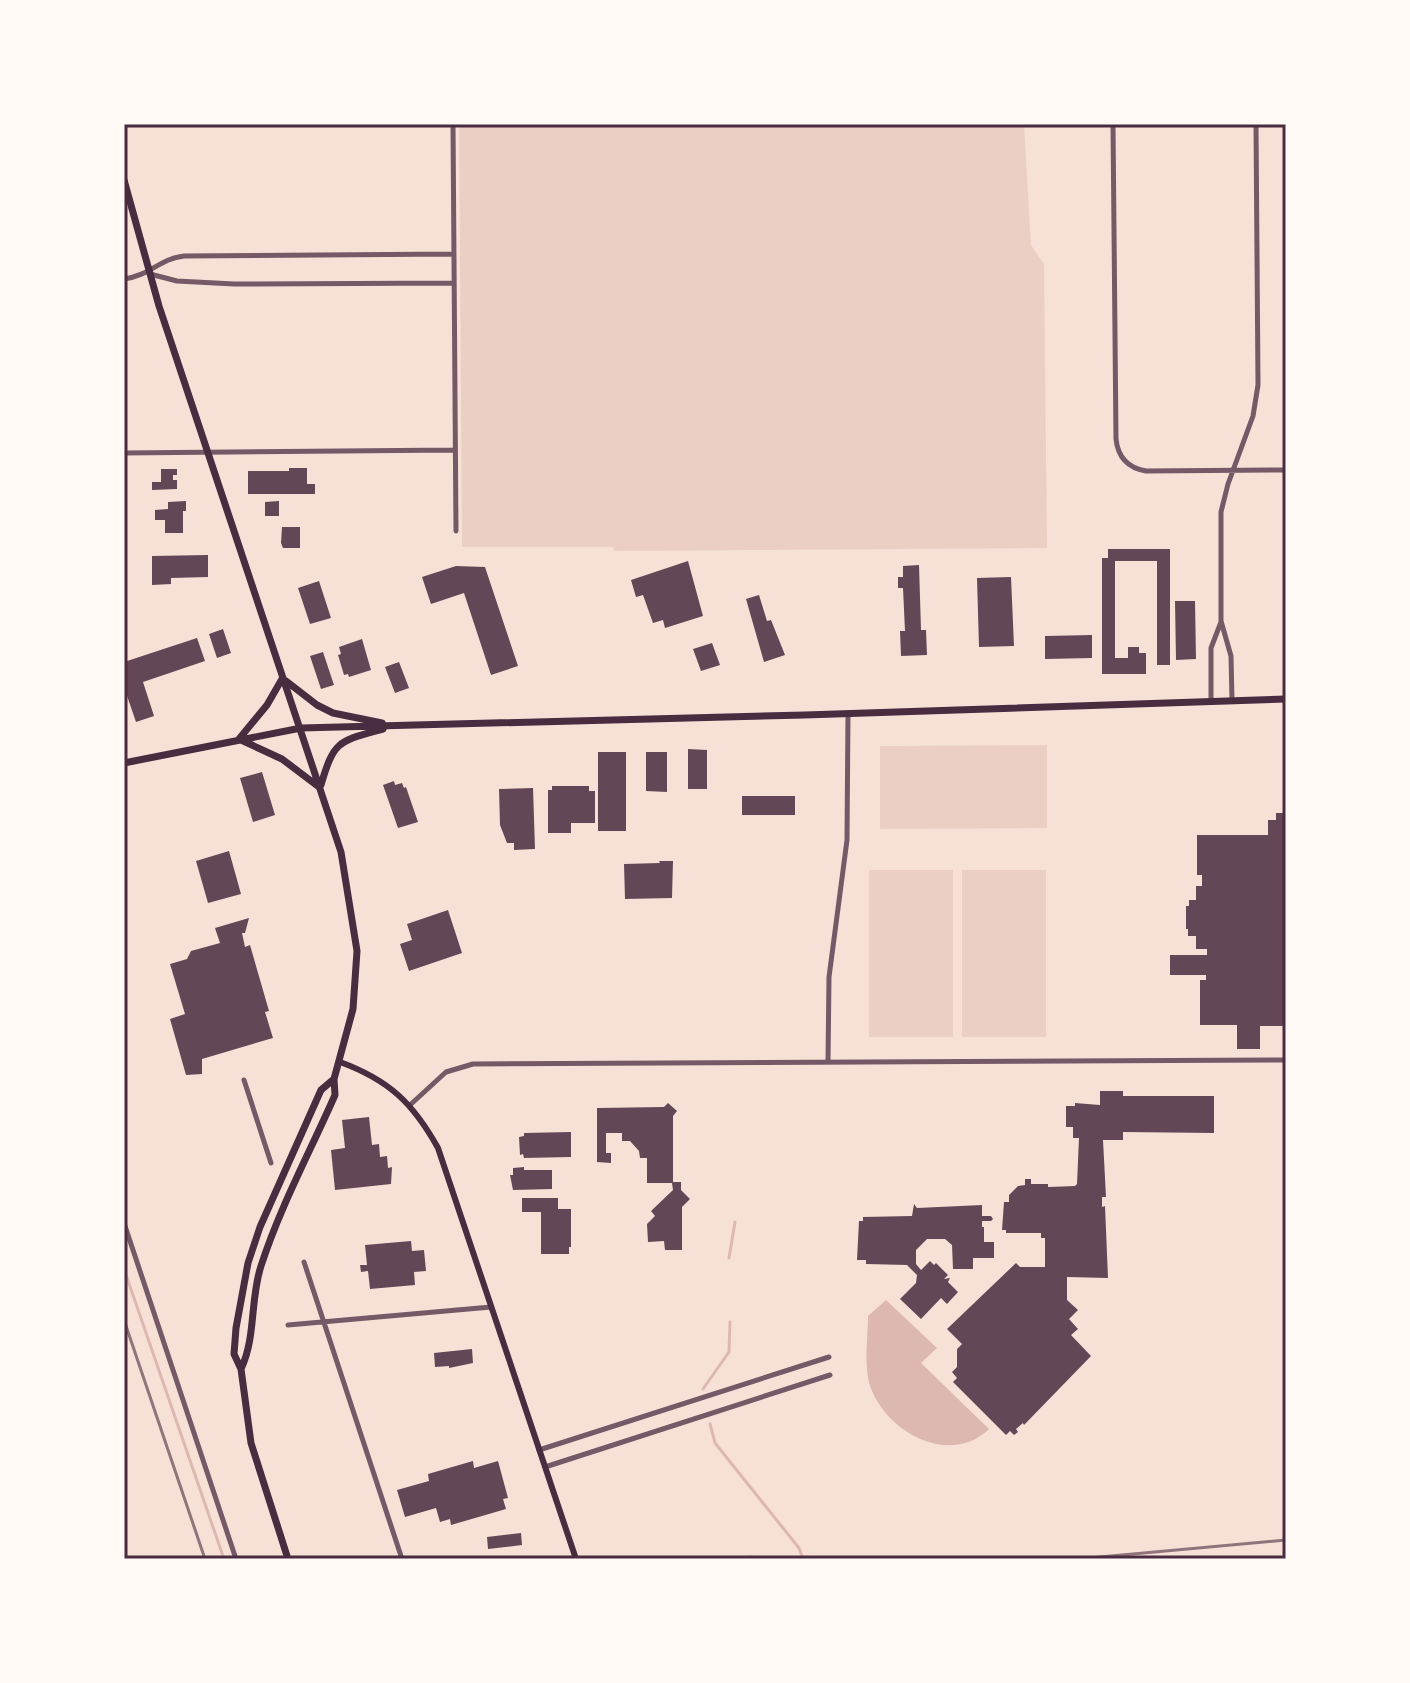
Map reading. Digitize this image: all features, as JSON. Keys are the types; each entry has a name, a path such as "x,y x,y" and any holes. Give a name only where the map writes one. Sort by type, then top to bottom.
{"main road":[{"path":"124,180 207,451 341,852 357,951 353,1009 334,1079 335,1095 273,1231 260,1269 248,1354 241,1369"},
{"path":"282,679 333,713 396,725"},
{"path":"239,739 267,705 282,679"},
{"path":"124,763 301,728 1286,699"},
{"path":"320,788 328,760 339,745 355,736 396,725"},
{"path":"239,739 282,759 320,788"},
{"path":"340,1062 367,1072 388,1085 410,1105 438,1148 576,1559"},
{"path":"288,1559 251,1443 241,1369 234,1354 236,1328 248,1263 274,1194 321,1090 334,1079"}],"street":[{"path":"453,124 456,531"},
{"path":"1113,124 1118,452 1124,462 1146,471 1286,470"},
{"path":"1232,700 1231,656 1221,621 1221,512 1232,470 1253,416 1258,385 1256,124"},
{"path":"124,279 150,273 165,261 184,256 454,254"},
{"path":"150,273 177,281 234,284 454,283"},
{"path":"124,453 455,450"},
{"path":"1211,700 1211,648 1221,621"},
{"path":"828,1062 830,963 847,840 848,714"},
{"path":"410,1105 441,1076 455,1068 473,1064 1286,1060"},
{"path":"244,1080 271,1163"},
{"path":"124,1223 236,1559"},
{"path":"304,1262 402,1559"},
{"path":"288,1325 491,1307"},
{"path":"539,1450 829,1357"},
{"path":"545,1467 830,1375"}],"shaded area":[{"path":"459,124 1024,124 1031,245 1044,264 1047,548 614,551 613,547 462,547"},
{"path":"1047,745 1047,828 880,829 880,746"},
{"path":"869,870 953,870 953,1037 869,1037"},
{"path":"962,870 1046,870 1046,1037 962,1037"},
{"path":"886,1300 937,1348 921,1363 989,1429 974,1440 957,1445 940,1445 923,1440 907,1432 881,1406 869,1383 868,1316"}],"building":[{"path":"289,468 307,468 307,484 315,484 315,494 248,494 248,471 289,471"},
{"path":"161,469 177,469 173,480 177,480 177,489 152,490 152,482 161,482"},
{"path":"186,501 183,533 165,533 165,520 155,520 155,510 168,509 168,502"},
{"path":"279,501 279,516 265,516 265,502"},
{"path":"282,527 300,527 300,548 283,548"},
{"path":"1108,549 1170,549 1170,665 1157,665 1157,561 1115,561 1115,658 1128,658 1128,647 1139,647 1139,653 1146,653 1146,674 1102,674 1102,558 1108,558"},
{"path":"208,555 208,577 171,578 171,584 152,585 152,556"},
{"path":"688,561 703,616 665,628 663,620 653,623 643,595 636,597 631,580"},
{"path":"919,565 921,630 926,630 927,655 901,656 900,631 905,631 903,588 898,588 898,577 903,577 903,566"},
{"path":"456,566 485,567 518,666 491,675 464,593 431,604 422,577"},
{"path":"1011,577 1014,646 979,647 977,578"},
{"path":"319,581 331,618 310,624 298,588"},
{"path":"759,595 767,621 771,620 785,655 764,662 746,599"},
{"path":"1175,601 1195,601 1196,659 1176,660"},
{"path":"223,629 231,653 217,658 209,634"},
{"path":"1092,635 1092,658 1045,659 1045,636"},
{"path":"197,638 205,661 143,682 154,716 136,722 124,687 124,662"},
{"path":"362,639 371,670 349,677 348,674 344,675 339,647"},
{"path":"712,643 720,665 701,671 693,649"},
{"path":"323,652 334,685 321,689 310,656"},
{"path":"399,662 409,688 395,693 385,667"},
{"path":"688,749 707,750 707,789 688,789"},
{"path":"598,752 626,752 626,831 598,831"},
{"path":"646,752 667,752 667,792 646,791"},
{"path":"262,772 275,815 253,822 240,778"},
{"path":"394,781 395,785 402,783 406,787 418,822 398,828 383,785"},
{"path":"552,786 589,786 589,791 595,791 595,823 571,823 571,833 548,833 548,790 552,790"},
{"path":"533,788 535,849 514,850 514,843 507,843 500,825 499,789"},
{"path":"742,796 795,796 795,815 742,815"},
{"path":"1276,813 1286,813 1286,1026 1260,1026 1260,1049 1237,1049 1237,1025 1200,1025 1200,980 1206,980 1206,975 1170,975 1170,955 1207,955 1207,949 1196,949 1196,936 1188,936 1186,929 1186,906 1189,906 1189,900 1196,900 1196,886 1202,886 1202,875 1197,875 1197,835 1268,835 1268,820 1276,820"},
{"path":"229,851 241,894 208,903 196,861"},
{"path":"673,861 672,898 625,899 624,864"},
{"path":"448,910 462,953 409,971 400,944 412,940 407,924"},
{"path":"249,918 245,933 242,933 245,947 250,945 269,1011 265,1012 273,1038 202,1059 202,1074 186,1075 170,1019 185,1014 170,964 187,959 191,951 220,943 215,928"},
{"path":"1100,1091 1123,1091 1123,1096 1214,1096 1214,1133 1123,1132 1123,1140 1103,1140 1106,1197 1102,1197 1102,1207 1105,1206 1108,1278 1067,1277 1067,1300 1078,1310 1069,1319 1078,1329 1071,1335 1091,1356 1024,1425 1016,1429 1018,1432 1014,1435 1010,1431 1006,1435 953,1382 957,1378 952,1372 957,1367 957,1349 962,1344 947,1329 1016,1263 1020,1267 1045,1267 1045,1238 1041,1238 1041,1233 1006,1233 1002,1230 1004,1202 1009,1202 1009,1195 1018,1186 1025,1185 1025,1179 1031,1179 1031,1184 1048,1184 1048,1187 1077,1184 1079,1138 1073,1138 1073,1127 1066,1127 1066,1106 1075,1106 1075,1103 1100,1105"},
{"path":"668,1103 677,1111 673,1116 673,1182 681,1182 681,1190 690,1199 682,1207 682,1250 665,1250 664,1241 648,1242 647,1224 655,1216 651,1211 673,1190 672,1183 647,1183 647,1158 640,1158 639,1151 630,1141 622,1141 622,1133 606,1133 606,1153 611,1153 611,1163 597,1162 597,1108 664,1107"},
{"path":"369,1117 372,1145 379,1144 380,1157 387,1156 388,1168 392,1167 391,1184 335,1190 331,1150 345,1148 342,1120"},
{"path":"571,1132 571,1157 524,1158 523,1154 520,1155 519,1137 524,1133"},
{"path":"524,1167 524,1170 552,1170 552,1189 513,1190 510,1175 513,1175 513,1168"},
{"path":"522,1198 558,1198 558,1209 571,1209 569,1254 541,1254 541,1212 522,1212"},
{"path":"914,1204 917,1208 982,1205 982,1216 993,1219 982,1221 982,1227 984,1242 994,1242 994,1258 973,1258 973,1269 953,1269 952,1245 945,1239 927,1239 916,1250 916,1264 921,1270 930,1261 934,1265 936,1263 948,1275 944,1279 950,1278 948,1282 958,1292 947,1304 941,1298 921,1319 900,1299 916,1283 917,1275 907,1265 866,1264 866,1260 857,1260 859,1221 863,1221 863,1217 912,1216"},
{"path":"411,1241 412,1251 424,1250 426,1271 414,1272 415,1285 370,1289 368,1271 361,1272 360,1265 367,1265 365,1245"},
{"path":"472,1349 473,1363 449,1368 435,1367 434,1353"},
{"path":"473,1461 474,1468 498,1461 508,1498 503,1499 506,1509 451,1525 450,1519 440,1522 436,1508 405,1517 397,1490 429,1481 428,1474"},
{"path":"521,1533 522,1545 488,1549 487,1537"}],"waterway":[{"path":"729,1258 735,1222"},
{"path":"124,1269 224,1559"},
{"path":"703,1389 729,1352 730,1322"},
{"path":"710,1424 715,1443 799,1548 803,1559"},
{"path":"731,1559 780,1559"}],"railway":[{"path":"124,1320 205,1559"},
{"path":"1078,1559 1286,1540"}]}
